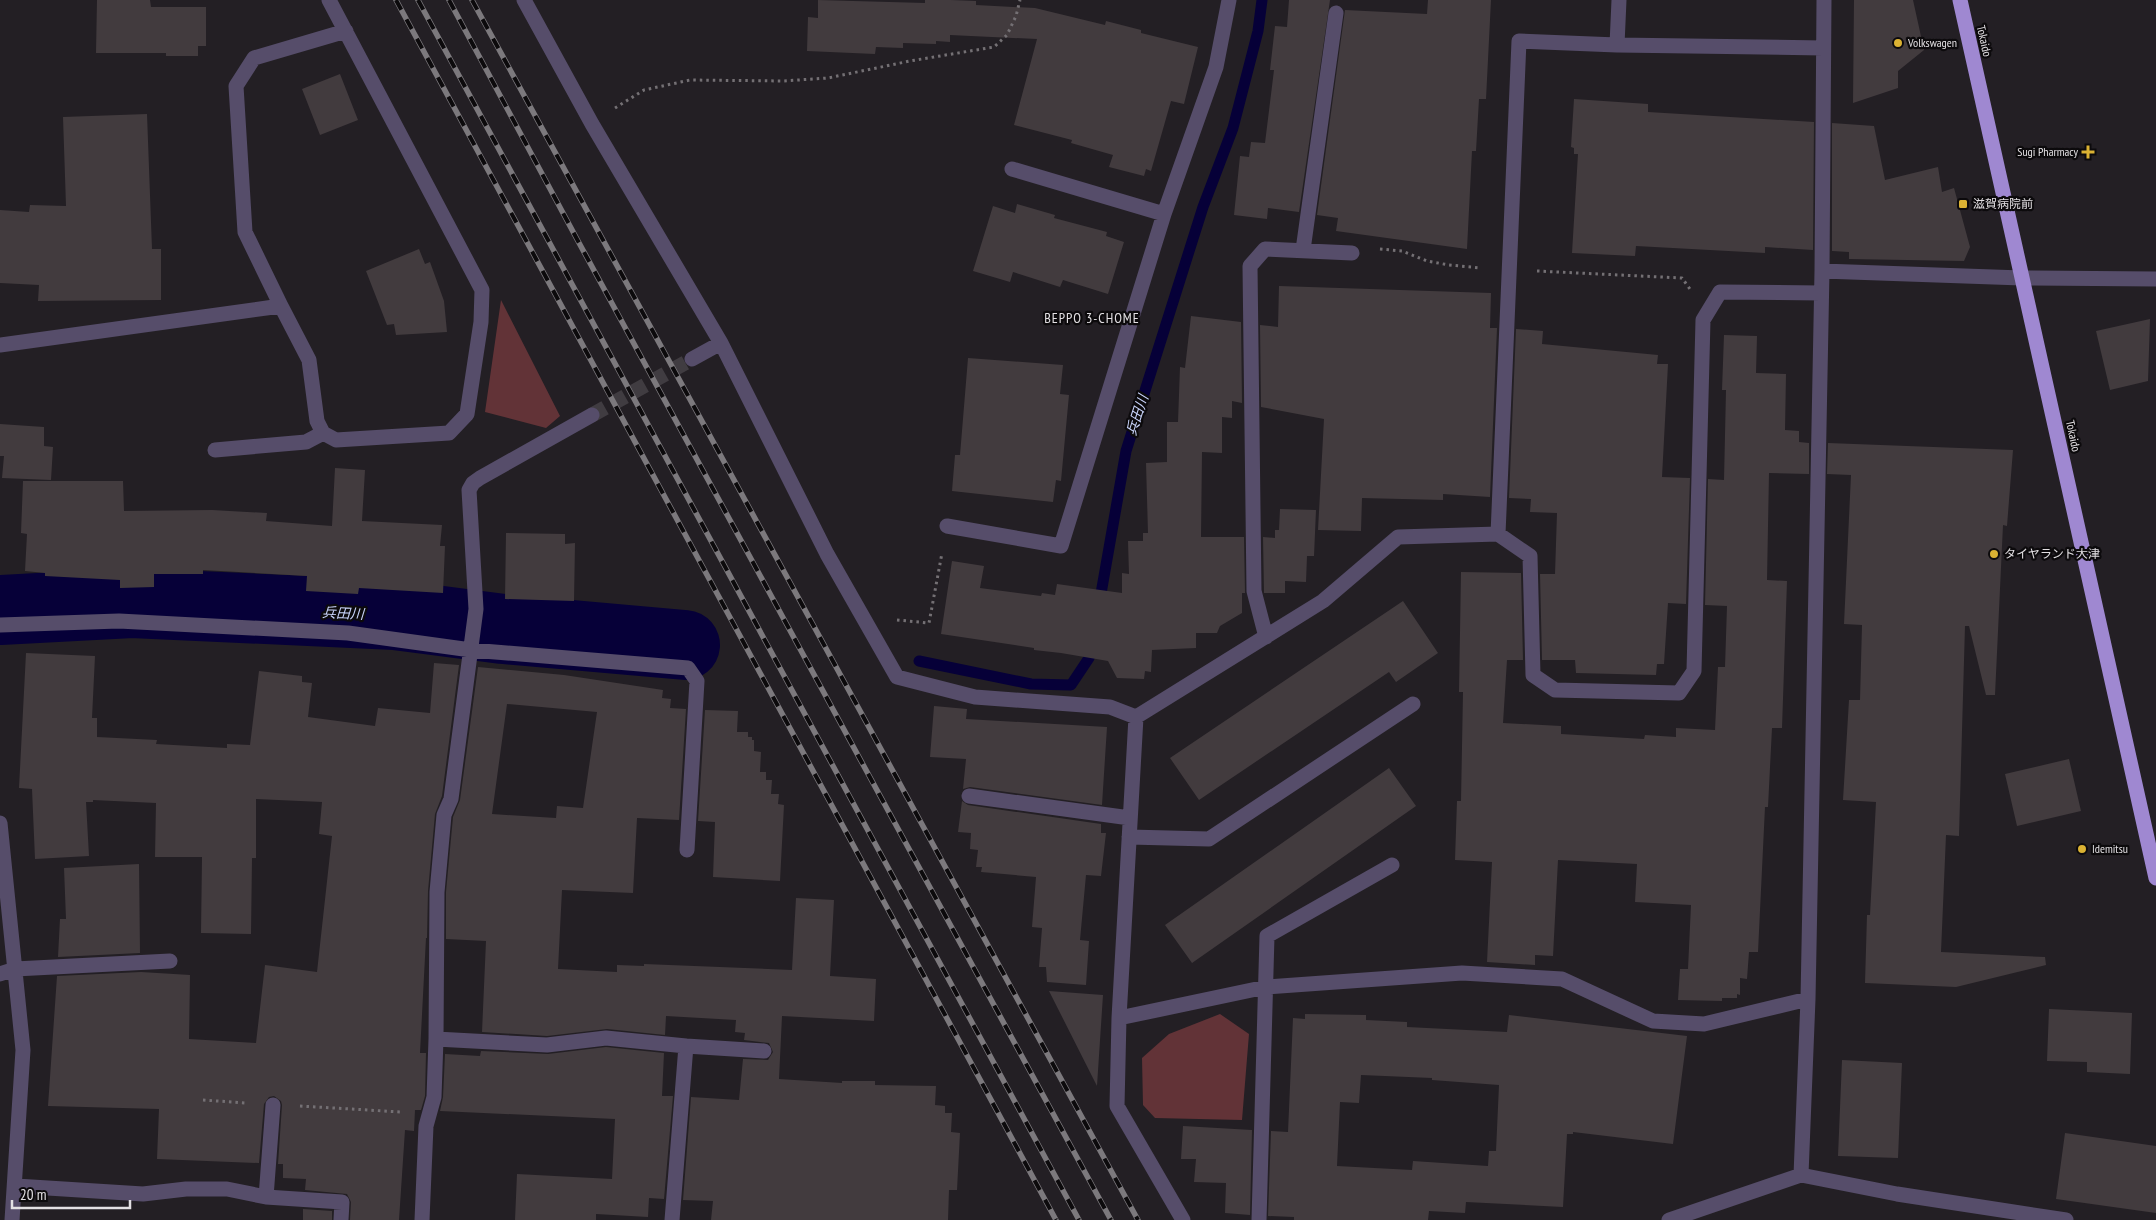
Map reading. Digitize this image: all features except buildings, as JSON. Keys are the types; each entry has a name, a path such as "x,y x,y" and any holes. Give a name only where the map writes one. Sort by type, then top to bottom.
{"highway":[{"name":"Tokaido","path":"1960,0 2156,878"}],"street":[{"path":"330,0 482,290 481,322 467,414 449,433 336,440 323,433 317,422 309,360 245,232 236,86 254,58 346,31"},
{"path":"524,0 592,124 721,343 827,554 897,677 975,697 1110,707 1136,717"},
{"path":"947,526 1061,546 1164,214 1216,67 1225,0"},
{"path":"1617,45 1619,0"},
{"path":"1801,1175 1808,999 1822,271 1824,0"},
{"path":"1303,250 1336,13"},
{"path":"1498,534 1519,41 1617,45 1823,48"},
{"path":"1012,169 1164,214"},
{"path":"1266,636 1254,591 1250,266 1265,249 1352,253"},
{"path":"1822,271 2022,278 2156,279"},
{"path":"1136,717 1323,601 1398,537 1498,534 1530,556 1533,675 1555,690 1679,693 1694,671 1704,320 1720,292 1821,292"},
{"path":"0,345 282,306"},
{"path":"692,360 721,343"},
{"path":"422,1220 426,1126 434,1097 437,892 444,815 451,799 476,609 469,490 473,483 592,415"},
{"path":"215,450 306,442 323,433"},
{"path":"0,625 119,621 348,633 688,668 697,680 687,850"},
{"path":"1129,837 1209,839 1413,704"},
{"path":"1136,717 1119,1018 1116,1106 1183,1220"},
{"path":"969,796 1130,818"},
{"path":"0,823 23,1050 16,1186 12,1220"},
{"path":"1259,1220 1267,936 1392,865"},
{"path":"0,974 15,970 170,961"},
{"path":"1119,1018 1266,987 1462,974 1562,979 1653,1021 1704,1024 1808,999"},
{"path":"436,1039 547,1045 606,1038 764,1051"},
{"path":"672,1220 686,1046"},
{"path":"266,1197 274,1104"},
{"path":"1669,1220 1801,1175 1898,1194 2066,1220"},
{"path":"16,1186 143,1194 186,1189 227,1189 266,1197 342,1202 341,1220"}],"path":[{"path":"592,124 644,90 690,80 782,81 828,78 910,61 994,47 1007,35 1016,16 1020,0"},
{"path":"868,626 881,618 929,623 947,526"},
{"path":"203,1100 429,1114"}],"shaded area":[{"path":"501,300 560,416 546,428 485,412"},
{"path":"1220,1014 1249,1034 1242,1120 1155,1118 1143,1105 1142,1058 1169,1034"}],"waterway":[{"name":"兵田川","path":"1099,605 1126,451 1203,207 1233,128 1258,31 1262,0"},
{"name":"兵田川","path":"0,610 132,603 395,615 503,629 685,645"},
{"name":"兵田川","path":"919,661 1031,684 1071,685 1089,658 1092,643"}],"tunnel":[{"path":"592,415 692,359"}],"railway":[{"path":"396,0 1056,1220"},
{"path":"418,0 1079,1220"},
{"path":"449,0 578,241 1111,1220"},
{"path":"472,0 1138,1220"}],"place":[{"name":"Volkswagen","path":"1898,43"},
{"name":"Sugi Pharmacy","path":"2088,152"},
{"name":"滋賀病院前","path":"1963,204"},
{"name":"タイヤランド大津","path":"1994,554"},
{"name":"Idemitsu","path":"2082,849"}],"district":[{"name":"BEPPO 3-CHOME","path":"1092,318"}]}
